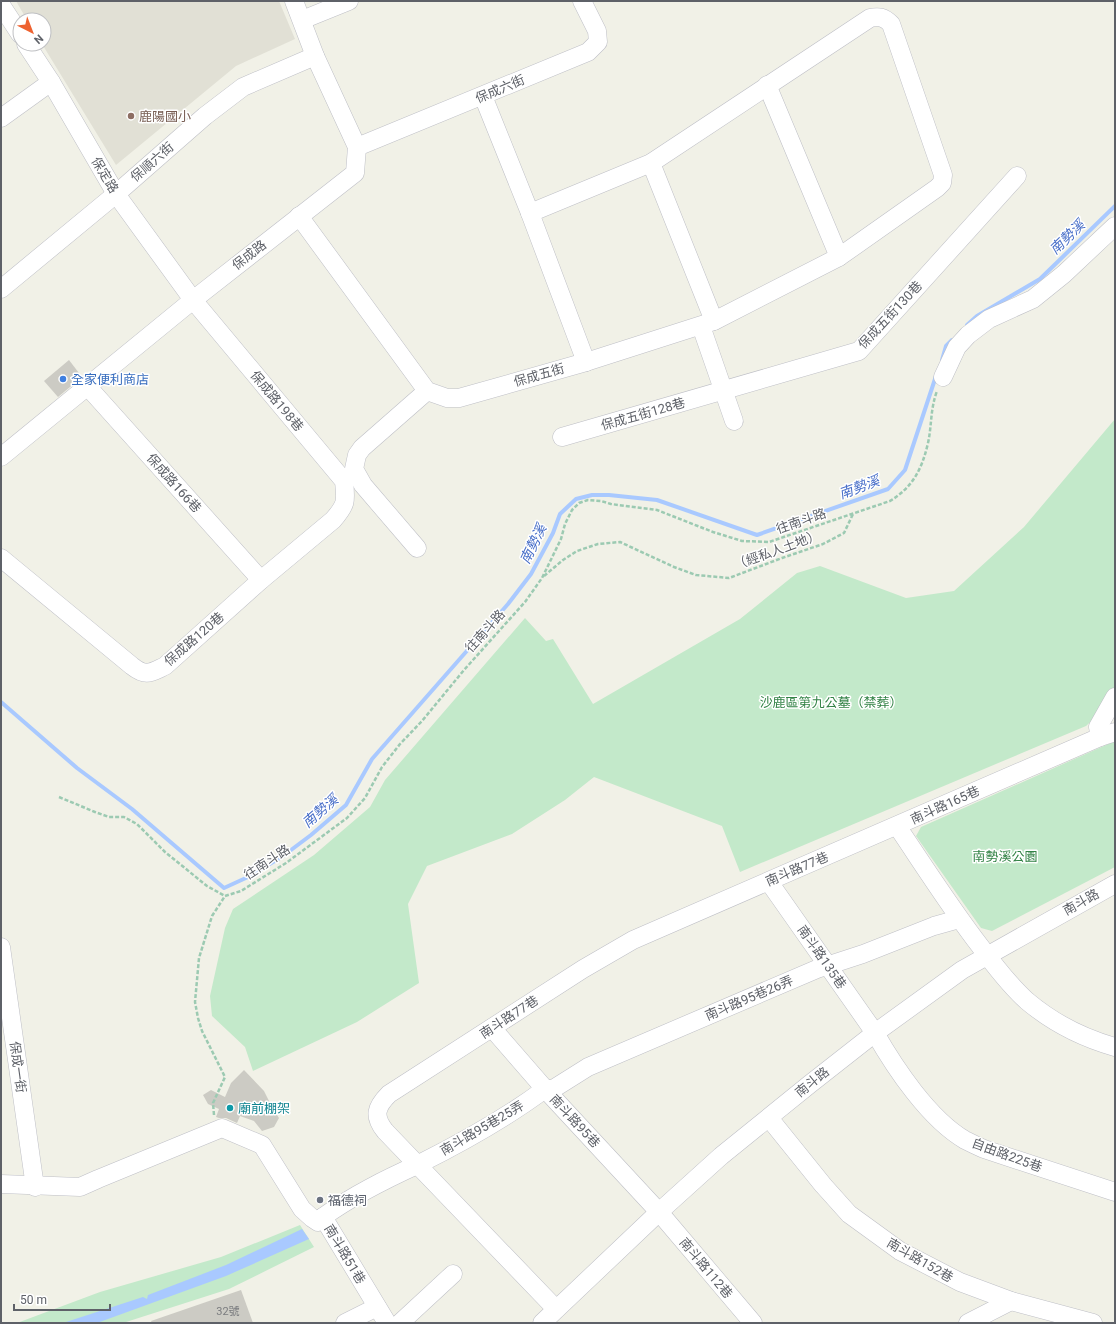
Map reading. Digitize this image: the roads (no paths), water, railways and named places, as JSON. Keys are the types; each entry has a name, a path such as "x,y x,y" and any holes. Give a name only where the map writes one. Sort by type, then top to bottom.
{"street":[{"name":"保成路","path":"1,457 193,300 355,173 357,147 315,56 294,1"},
{"path":"302,20 349,1"},
{"name":"保成六街","path":"357,147 588,52 598,42 597,31 582,1"},
{"path":"1,5 12,22"},
{"name":"保成五街","path":"427,391 447,398 459,398 586,362 708,324 839,257 937,188 942,183 943,175 891,24 885,18 878,16 870,18 651,163 530,212"},
{"name":"保定路","path":"31,52 52,82 116,194 193,300"},
{"name":"保順六街","path":"1,289 116,194 205,116 243,87 315,56"},
{"path":"1,118 52,82"},
{"path":"767,85 839,257"},
{"path":"483,96 530,212 586,362"},
{"path":"651,163 708,324 724,390 734,420"},
{"name":"保成五街130巷","path":"724,390 859,351 1017,176"},
{"path":"299,216 427,391 362,448 357,455 354,469 364,485 417,548"},
{"path":"943,377 957,347 968,335 989,319 1033,300 1064,274 1115,226"},
{"name":"保成路198巷","path":"193,300 344,481 346,498 343,509"},
{"name":"保成路166巷","path":"88,387 261,580"},
{"name":"保成五街128巷","path":"562,437 724,390"},
{"name":"保成路120巷","path":"1,558 132,666 140,672 149,674 165,666 261,580 333,520 343,509"},
{"path":"1107,734 1098,728 1115,697"},
{"name":"南斗路165巷","path":"1107,734 898,826 959,919 1010,984 1026,1000 1045,1015 1097,1042 1115,1047"},
{"name":"南斗路77巷","path":"556,1309 380,1124 377,1116 378,1108 382,1101 389,1094 583,969 633,940 898,826"},
{"name":"南斗路135巷","path":"769,882 875,1033"},
{"name":"南斗路","path":"542,1323 659,1212 721,1156 875,1033 951,978 987,955 1115,884"},
{"name":"南斗路95巷26弄","path":"545,1089 553,1088 588,1067 827,965 863,954 934,926 959,919"},
{"name":"保成一街","path":"1,947 35,1187"},
{"name":"南斗路95巷","path":"492,1028 545,1089 659,1212"},
{"name":"自由路225巷","path":"875,1033 894,1063 926,1106 948,1128 964,1140 984,1149 1115,1192"},
{"name":"南斗路95巷25弄","path":"418,1164 504,1118 545,1089"},
{"name":"南斗路152巷","path":"769,1118 823,1185 849,1214 900,1251 960,1282 1011,1301 1093,1323"},
{"path":"1,1184 35,1187 80,1187 222,1128 262,1145 302,1209 318,1222 324,1217"},
{"name":"南斗路51巷","path":"387,1323 334,1237 324,1217 339,1206 373,1186 418,1164"},
{"name":"南斗路112巷","path":"659,1212 753,1323"},
{"path":"400,1323 453,1274"},
{"path":"968,1323 1011,1301"},
{"path":"345,1323 377,1307"}],"water":[{"path":"302,1229 309,1239 226,1276 97,1323 63,1323 143,1297 147,1299 148,1295 226,1265"}],"waterway":[{"name":"南勢溪","path":"967,325 977,316 1040,279 1115,206"},
{"name":"南勢溪","path":"942,360 946,346 952,340"},
{"name":"南勢溪","path":"1,702 77,768 132,809 224,888 248,877 283,856 311,835 346,805 372,759 508,604 531,574 553,533 560,514 576,499 592,495 609,495 657,500 757,535 888,489 905,470 936,376"}],"place":[{"name":"鹿陽國小","path":"131,116"},
{"name":"全家便利商店","path":"63,379"},
{"name":"廟前棚架","path":"230,1108"},
{"name":"福德祠","path":"320,1200"}],"park label":[{"name":"沙鹿區第九公墓（禁葬）","path":"831,702"},
{"name":"南勢溪公園","path":"1005,856"}]}
